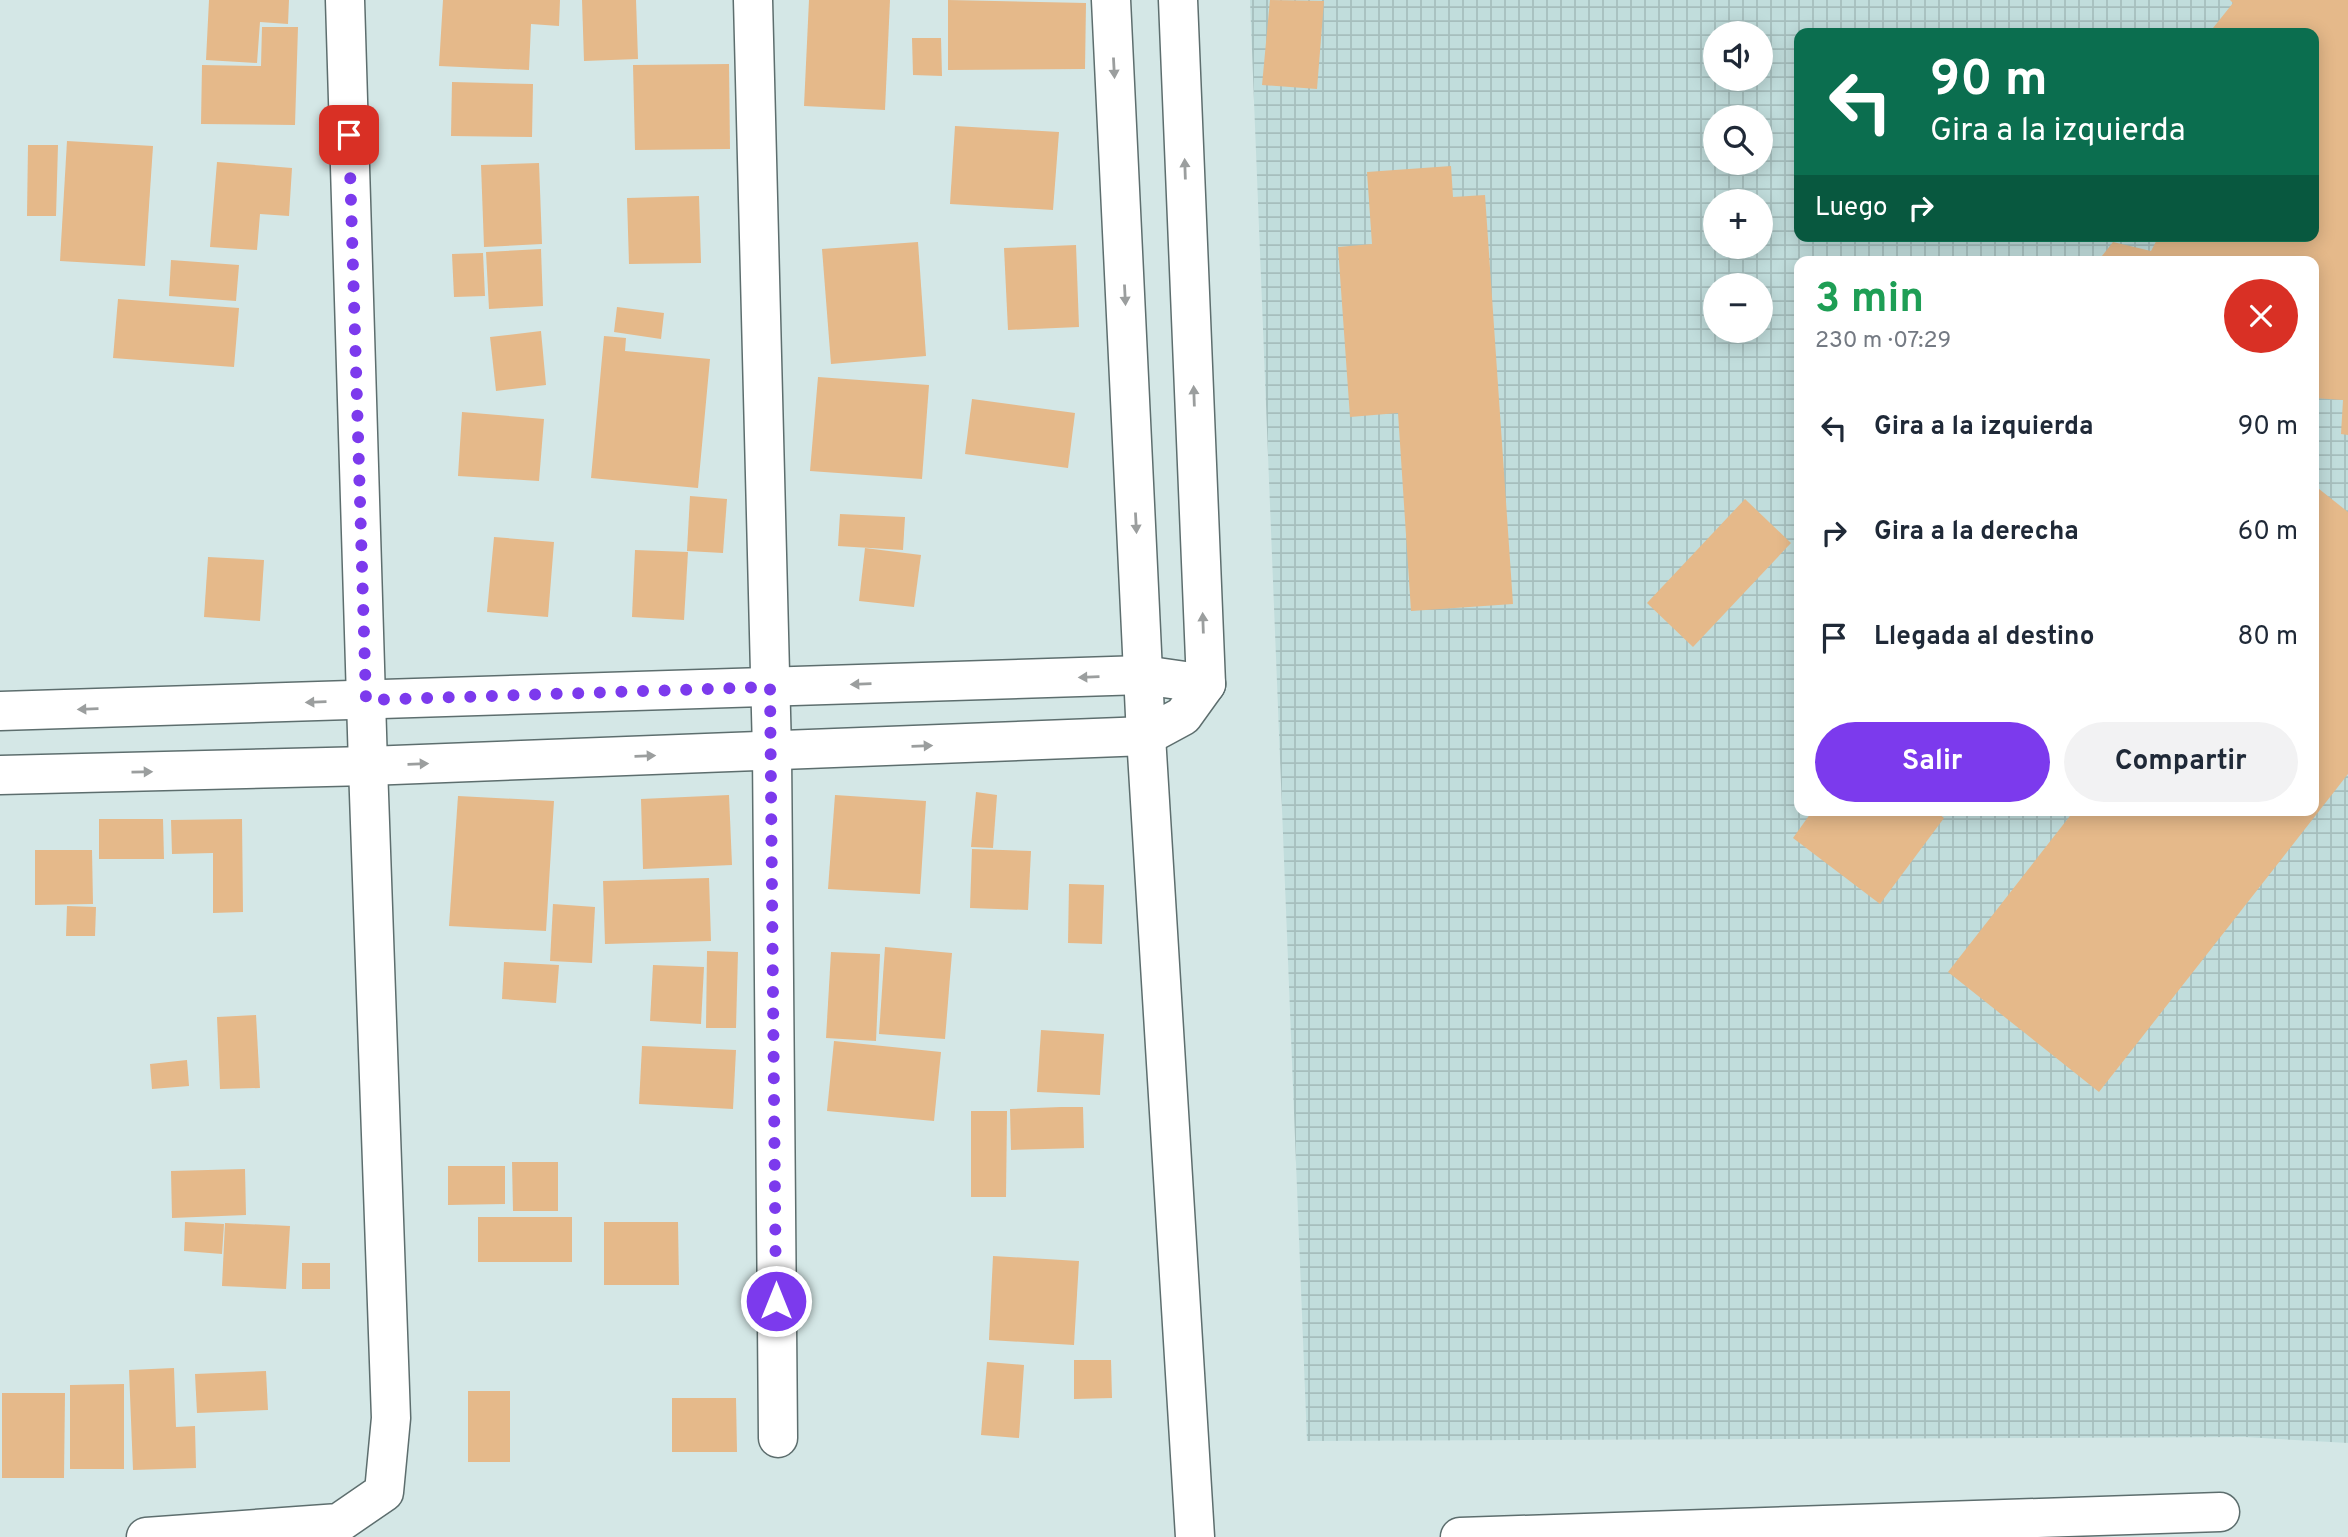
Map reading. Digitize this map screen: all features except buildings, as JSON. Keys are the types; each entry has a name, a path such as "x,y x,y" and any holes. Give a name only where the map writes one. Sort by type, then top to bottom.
{"street":[{"path":"146,1537 339,1523 384,1492 391,1418 345,0"},
{"path":"753,0 772,752 778,1438"},
{"path":"1111,0 1146,736 1195,1537"},
{"path":"0,775 368,766 1146,736 1183,716 1206,684 1178,0"},
{"path":"0,711 1143,676 1206,684"},
{"path":"1460,1537 2220,1511"}],"shaded area":[{"path":"1250,0 2348,0 2348,1443 2245,1437 1307,1441"}],"route":[{"path":"349,135 366,700 770,687 776,1301"}]}
